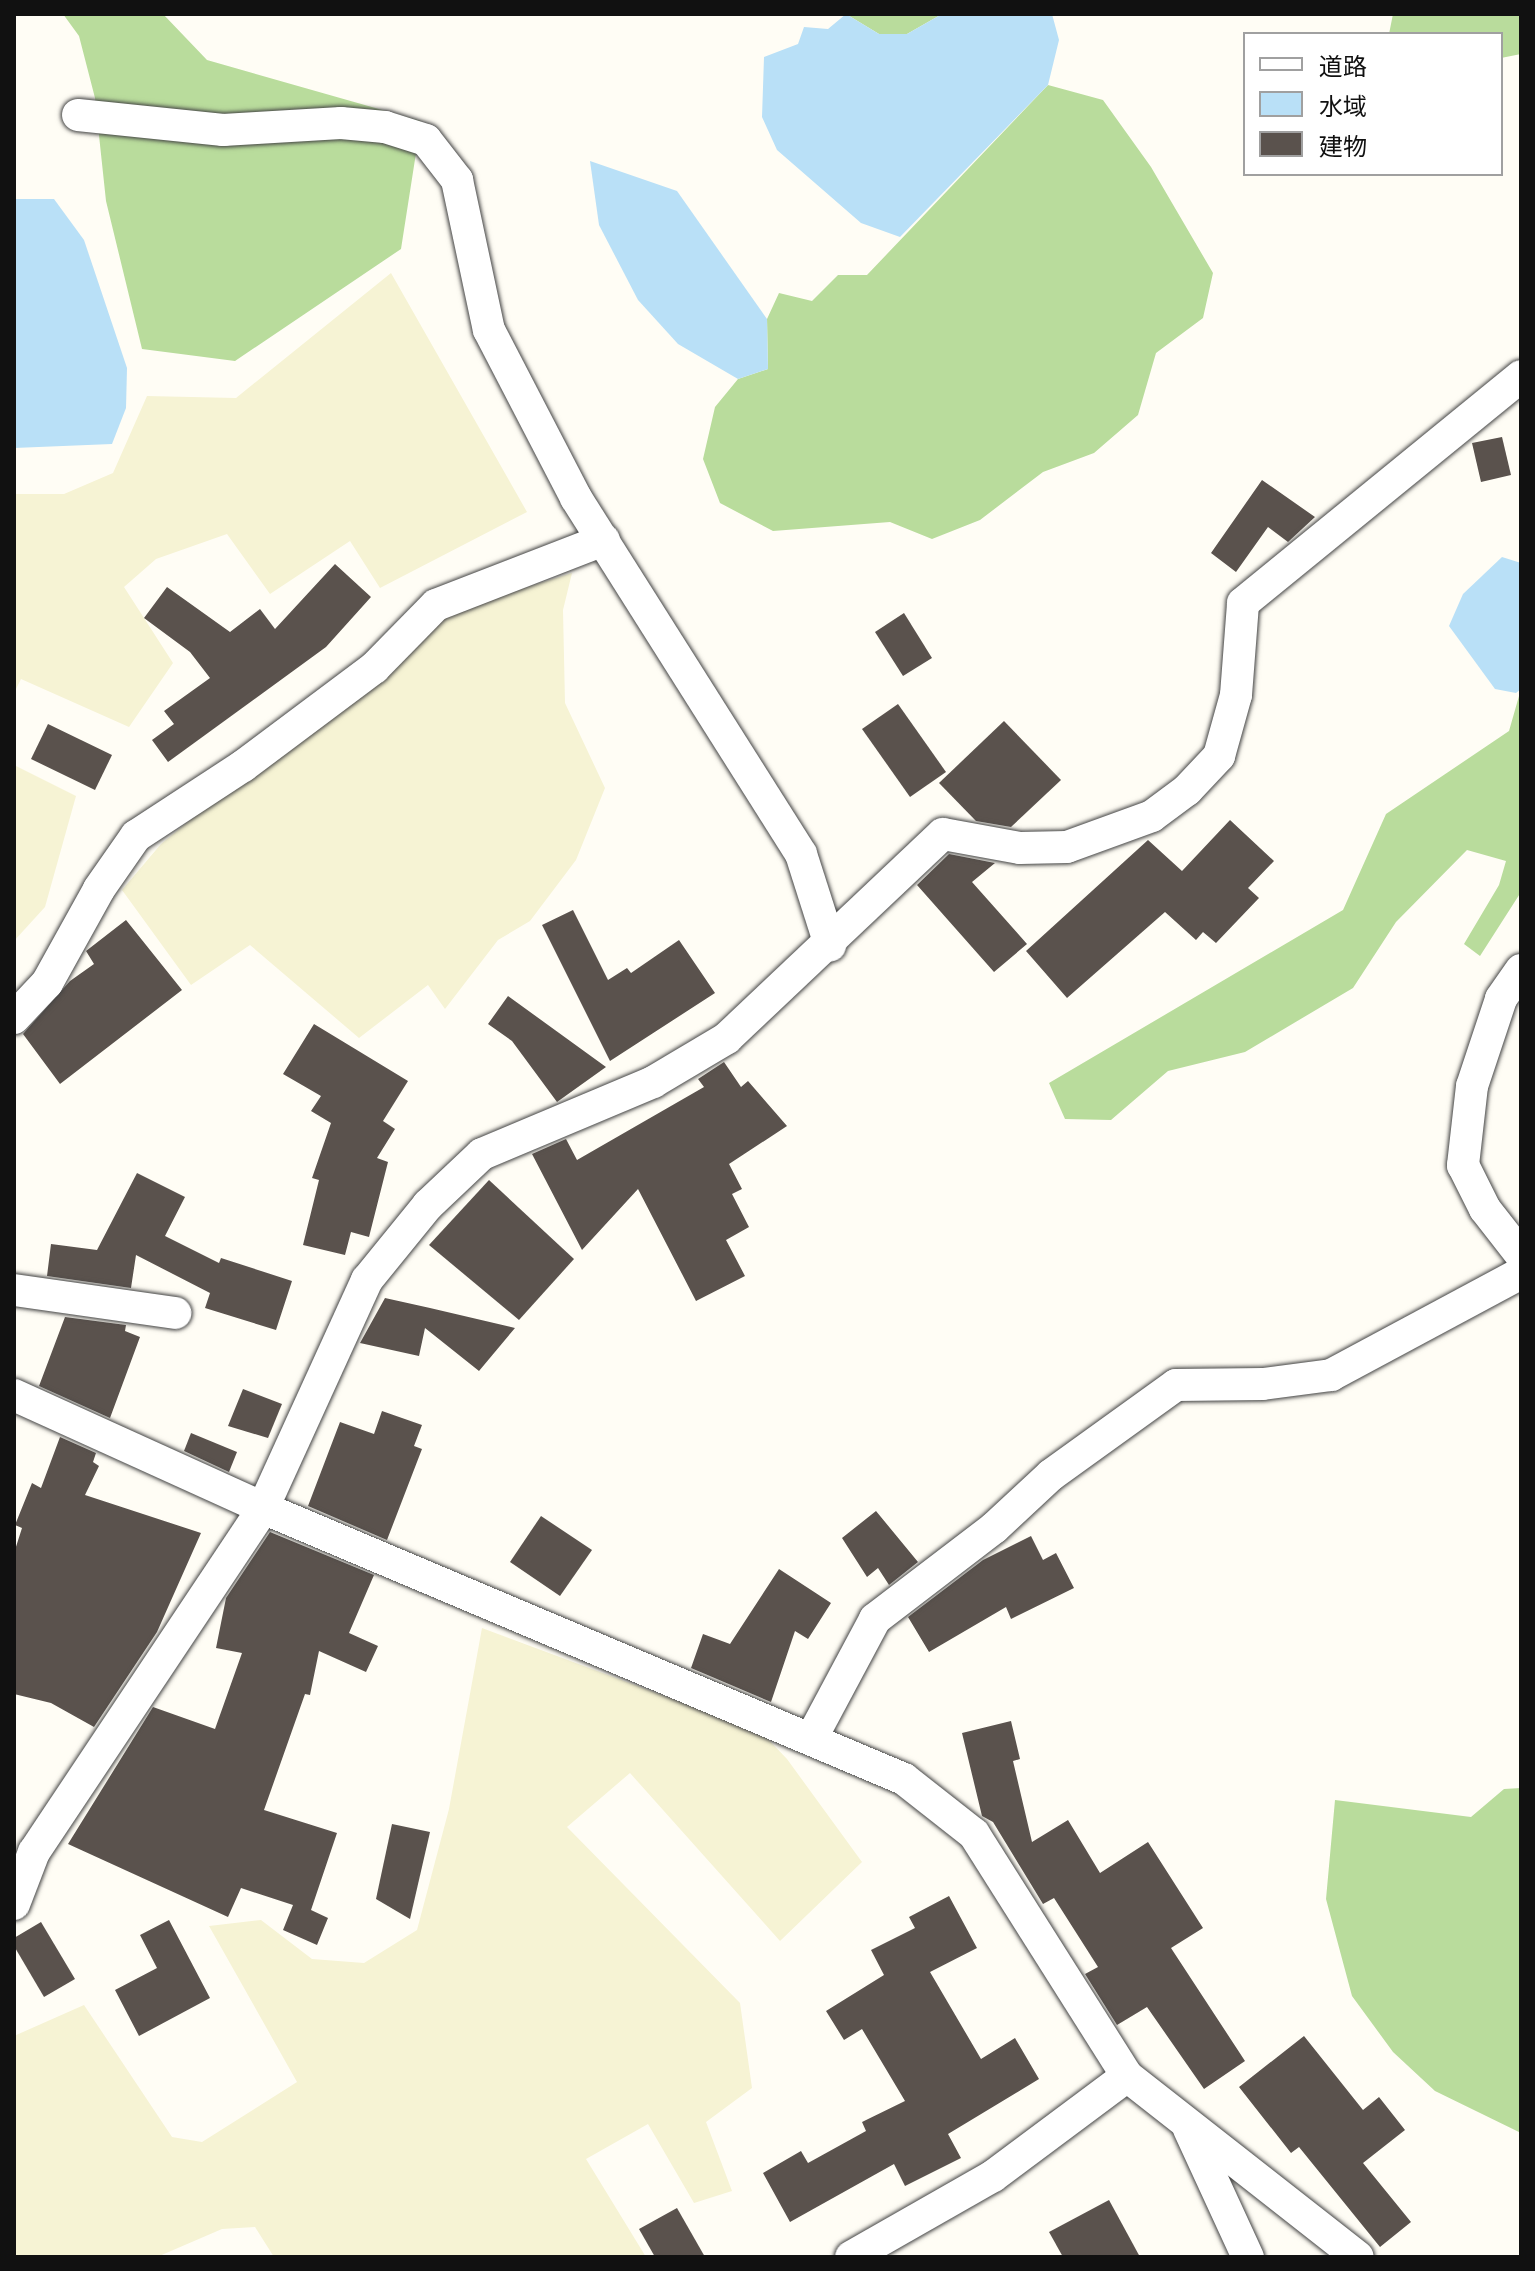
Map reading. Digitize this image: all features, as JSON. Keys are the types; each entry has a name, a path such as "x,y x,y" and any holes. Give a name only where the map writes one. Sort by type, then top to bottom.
{"street":[{"path":"78,115 223,130 341,123 385,127 426,140 457,180 489,330 604,540 801,854 830,945"},
{"path":"14,1904 34,1852 263,1508 367,1280 428,1205 482,1154 653,1082 727,1038 830,945 943,834 1020,848 1067,847 1152,816 1187,790 1219,756 1236,695 1243,603 1521,376"},
{"path":"14,1018 47,983 99,889 136,836 243,766 374,668 436,605 604,540"},
{"path":"1521,970 1501,999 1472,1086 1463,1165 1485,1209 1521,1255"},
{"path":"811,1739 875,1619 994,1528 1051,1475 1176,1385 1263,1384 1331,1375 1521,1273"},
{"path":"14,1290 175,1313"},
{"path":"14,1395 263,1508 904,1779 974,1834 1127,2076 1358,2257"},
{"path":"851,2257 993,2176 1127,2076"},
{"path":"1186,2122 1248,2257"}],"shaded area":[{"path":"391,273 527,512 380,588 350,541 270,594 227,534 156,559 124,587 173,663 129,727 21,679 14,693 14,494 64,494 113,473 147,396 236,398"},
{"path":"572,573 563,610 565,703 605,788 576,860 530,921 498,940 445,1009 428,985 359,1038 250,945 191,985 122,890 161,844 441,614"},
{"path":"14,765 76,796 45,907 14,941"},
{"path":"482,1628 761,1732 787,1759 862,1862 780,1941 630,1773 567,1827 740,2003 752,2088 706,2122 732,2191 694,2203 648,2124 586,2159 646,2257 274,2257 255,2227 222,2229 157,2257 14,2257 14,2036 84,2005 172,2137 202,2142 297,2082 209,1926 261,1920 312,1959 364,1963 417,1930 449,1809"}],"green space":[{"path":"63,14 163,14 207,60 421,121 401,249 235,361 142,349 106,201 95,98 79,36"},
{"path":"846,14 942,14 907,34 879,34"},
{"path":"1393,14 1521,14 1521,54 1503,58 1503,32 1389,32"},
{"path":"1048,85 1103,100 1151,167 1213,273 1203,318 1156,353 1138,415 1094,453 1043,472 980,520 932,539 890,522 773,531 720,503 703,459 715,407 738,379 768,369 767,319 779,293 812,301 838,275 867,275"},
{"path":"1521,689 1521,892 1480,956 1464,944 1499,885 1506,861 1467,850 1396,922 1353,988 1245,1052 1168,1071 1111,1120 1065,1119 1049,1083 1343,910 1386,814 1509,731"},
{"path":"1521,1788 1521,2133 1435,2091 1393,2052 1352,1996 1326,1899 1335,1800 1471,1817 1504,1789"}],"water":[{"path":"846,14 879,34 907,34 942,14 1052,14 1059,40 1048,85 900,237 861,223 777,150 762,117 764,57 798,44 804,27 828,29"},
{"path":"590,161 677,191 767,319 768,369 738,379 678,344 638,300 599,225"},
{"path":"14,199 54,199 84,240 127,368 126,408 112,444 14,448"},
{"path":"1502,557 1521,563 1521,689 1516,693 1495,689 1449,626 1463,594"}],"building":[{"path":"1502,437 1511,475 1481,482 1472,443"},
{"path":"1262,480 1315,517 1288,542 1268,527 1236,572 1211,553"},
{"path":"335,564 371,597 326,647 168,762 152,740 174,724 164,711 210,678 190,652 144,618 167,587 230,632 260,609 275,629"},
{"path":"904,613 932,658 903,676 875,632"},
{"path":"898,704 946,772 910,797 862,729"},
{"path":"1004,721 1061,780 1011,827 976,821 939,783"},
{"path":"48,724 112,755 95,790 31,759"},
{"path":"1230,820 1274,861 1248,888 1259,898 1216,943 1203,932 1196,940 1165,912 1067,998 1026,951 1148,840 1182,871"},
{"path":"949,854 995,863 972,882 1027,944 994,972 917,885"},
{"path":"573,910 608,980 627,968 631,973 679,940 715,993 610,1061 542,925"},
{"path":"126,920 182,990 60,1084 23,1034 70,981 94,964 86,951"},
{"path":"508,996 606,1067 557,1102 512,1041 488,1024"},
{"path":"314,1024 408,1081 383,1121 395,1129 377,1158 388,1162 369,1237 351,1232 345,1255 303,1245 319,1180 312,1178 331,1123 311,1111 321,1096 283,1074"},
{"path":"724,1062 741,1087 748,1081 787,1126 729,1164 742,1189 732,1194 749,1227 726,1240 745,1276 696,1301 638,1189 582,1250 532,1154 566,1139 577,1160 704,1087 698,1079"},
{"path":"137,1173 185,1197 165,1236 219,1263 221,1258 292,1281 276,1330 205,1308 210,1293 136,1255 131,1288 47,1276 51,1244 97,1250"},
{"path":"489,1180 574,1259 519,1320 429,1245"},
{"path":"385,1298 515,1328 479,1371 425,1328 419,1356 360,1343"},
{"path":"65,1317 126,1325 125,1331 140,1337 110,1418 39,1386"},
{"path":"243,1389 282,1404 268,1438 228,1426"},
{"path":"382,1411 422,1425 414,1446 422,1449 387,1540 308,1506 340,1422 374,1434"},
{"path":"191,1433 237,1452 229,1472 184,1451"},
{"path":"60,1437 96,1453 93,1462 99,1466 85,1495 201,1533 157,1632 94,1727 51,1703 14,1694 14,1553 22,1528 15,1525 32,1483 41,1488"},
{"path":"876,1511 918,1562 889,1585 878,1568 867,1577 842,1538"},
{"path":"541,1516 592,1550 560,1596 510,1562"},
{"path":"270,1532 374,1575 349,1633 378,1646 366,1672 319,1651 310,1695 305,1694 264,1810 337,1833 311,1910 328,1918 317,1945 283,1930 293,1905 241,1888 228,1917 68,1844 153,1707 215,1729 242,1653 216,1648 226,1598"},
{"path":"1031,1536 1043,1560 1056,1553 1074,1588 1011,1619 1006,1607 929,1652 908,1617 983,1560"},
{"path":"779,1569 831,1603 808,1639 795,1631 771,1702 691,1668 703,1634 730,1644"},
{"path":"1011,1721 1020,1759 1013,1761 1032,1842 1068,1820 1100,1873 1148,1842 1203,1928 1171,1948 1245,2061 1204,2089 1147,2007 1117,2025 1085,1974 1098,1967 1054,1898 1043,1904 993,1822 982,1816 962,1733"},
{"path":"392,1824 430,1832 410,1919 376,1899"},
{"path":"949,1896 977,1948 930,1972 981,2059 1015,2038 1039,2079 948,2134 961,2158 905,2186 894,2164 790,2222 763,2173 801,2151 808,2163 866,2131 862,2122 905,2101 862,2029 844,2040 826,2011 884,1975 871,1950 915,1928 909,1917"},
{"path":"169,1920 210,1998 139,2036 115,1990 157,1968 140,1935"},
{"path":"41,1922 75,1979 44,1997 14,1946 14,1938"},
{"path":"1304,2036 1363,2110 1379,2097 1405,2130 1363,2163 1411,2222 1380,2247 1299,2147 1291,2153 1239,2087"},
{"path":"1109,2200 1140,2257 1063,2257 1049,2232"},
{"path":"677,2208 705,2257 655,2257 639,2229"}]}
